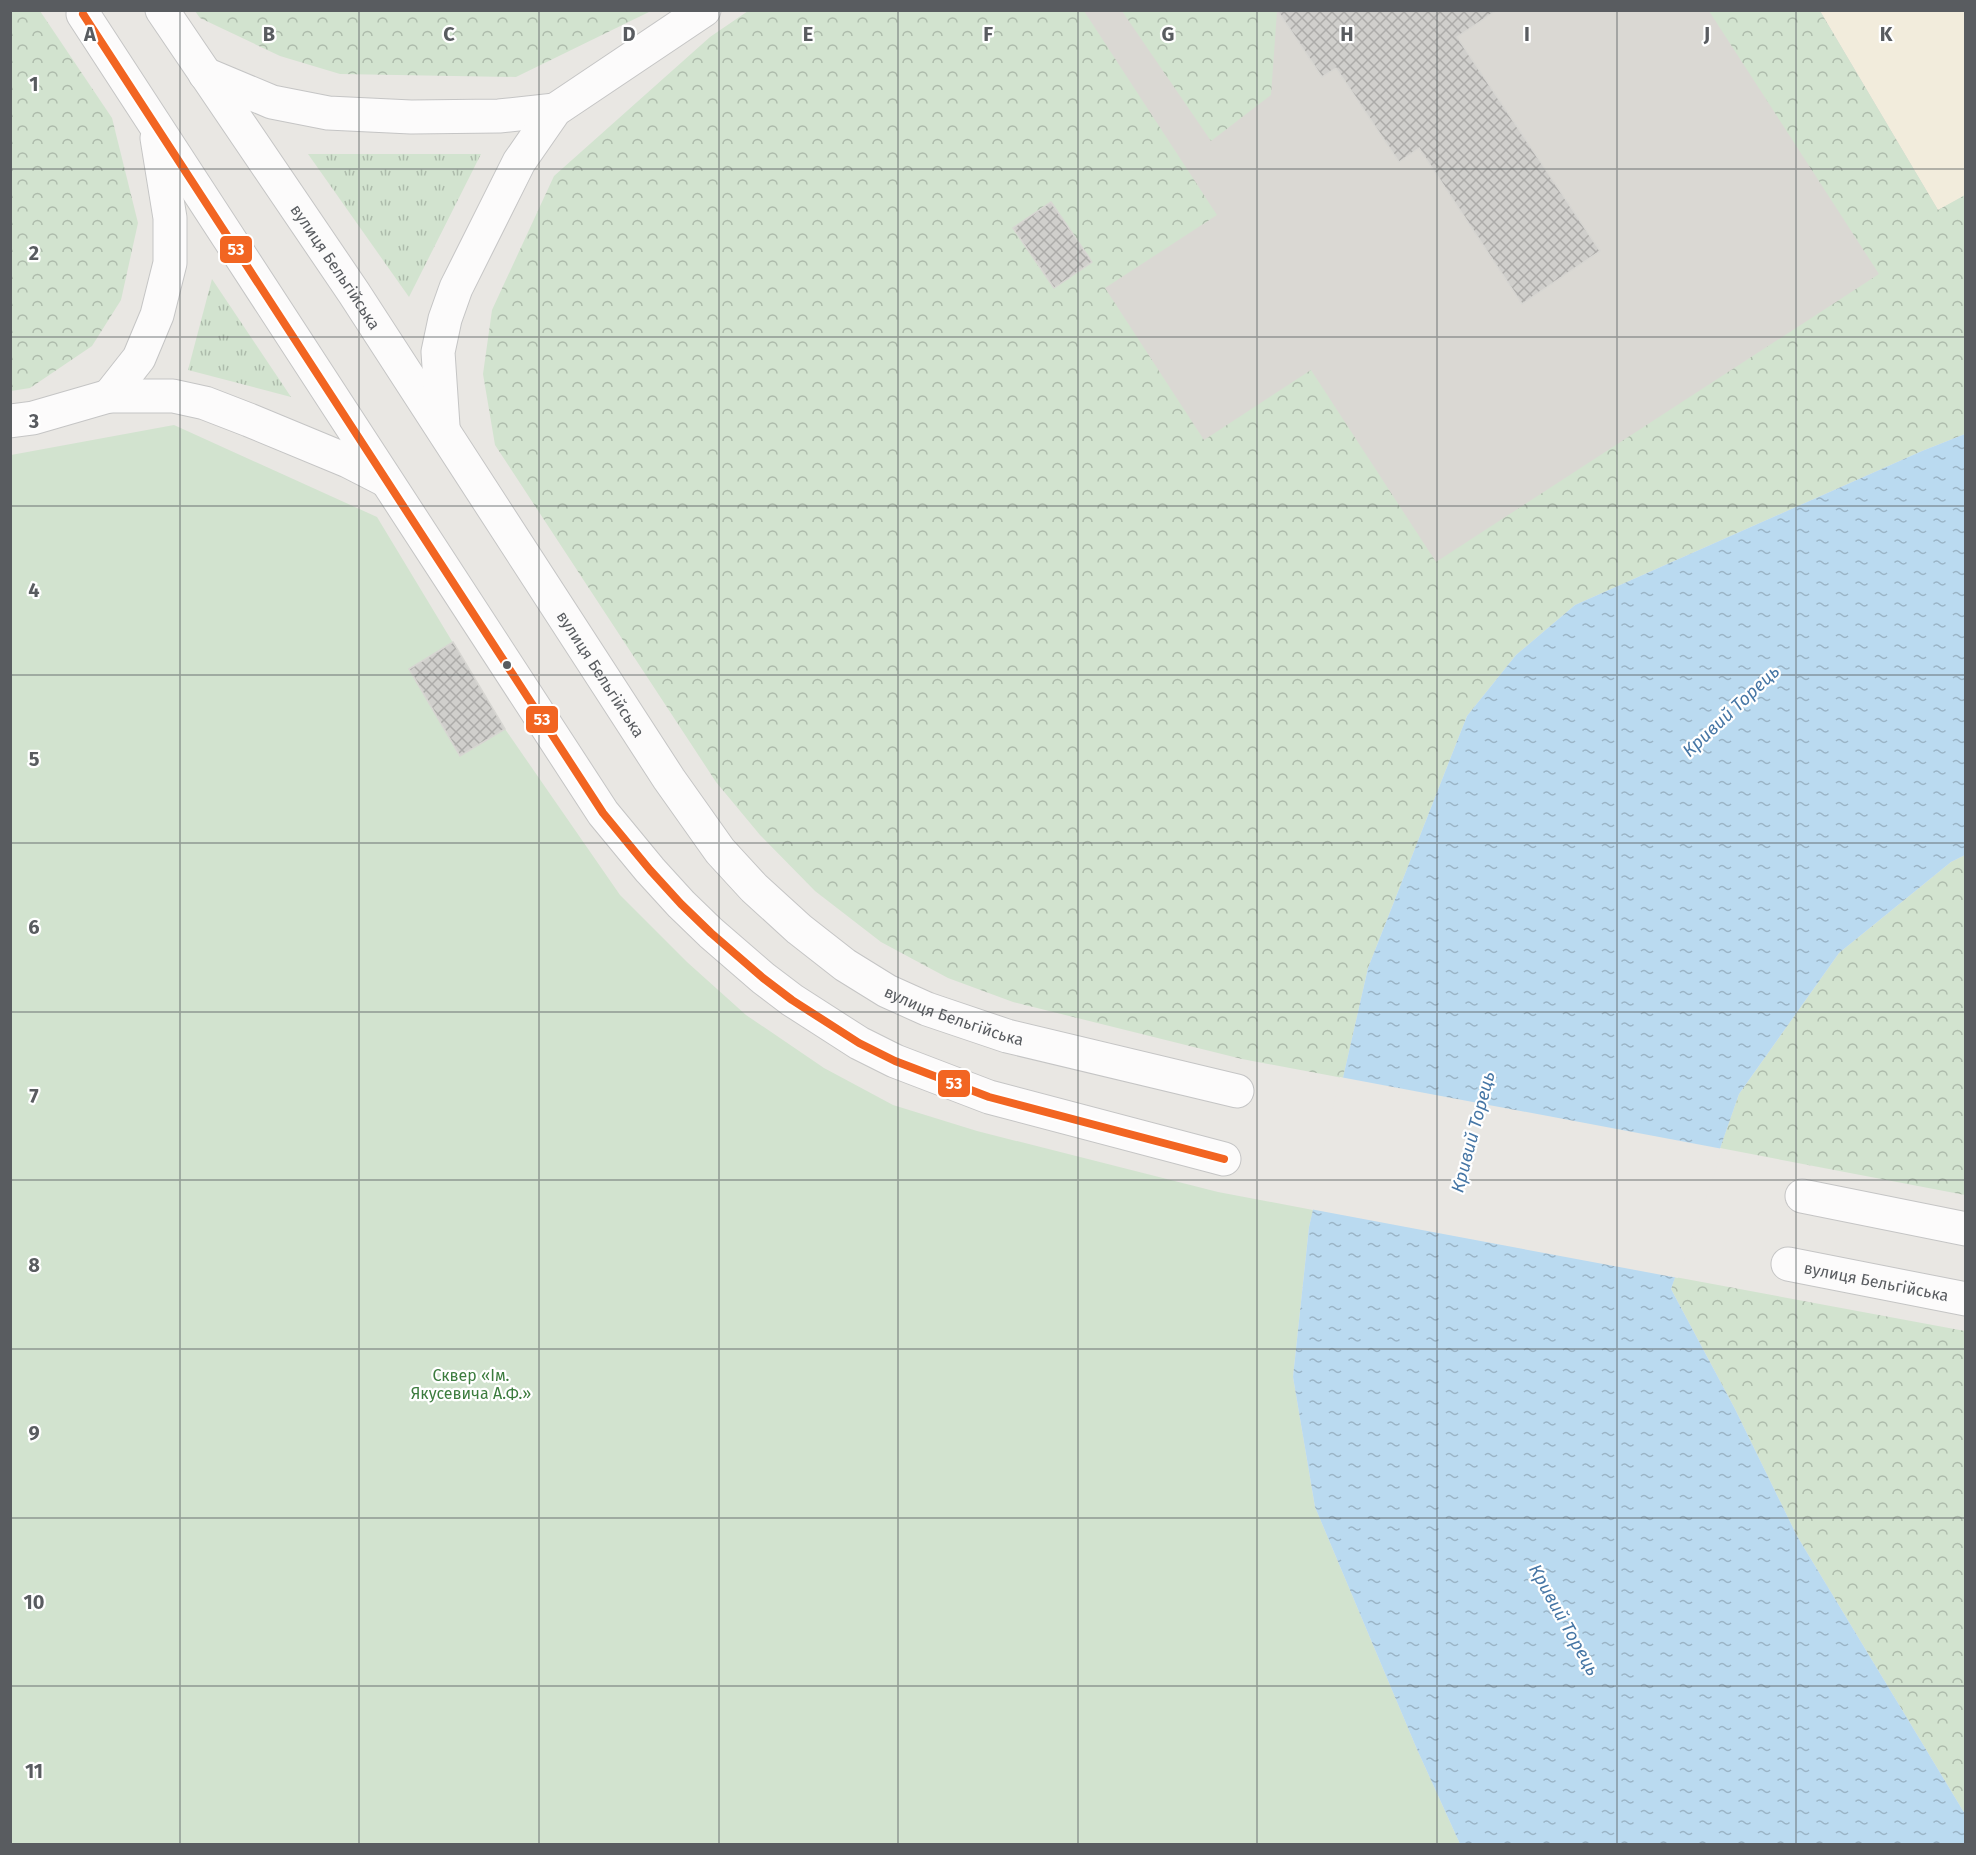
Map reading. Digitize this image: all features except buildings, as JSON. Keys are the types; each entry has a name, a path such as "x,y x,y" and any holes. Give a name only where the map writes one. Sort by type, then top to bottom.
{"street":[{"name":"вулиця Бельгійська","path":"162,10 354,293 669,779 714,842 754,888 799,928 845,964 886,991 927,1009 1007,1036 1237,1091"},
{"path":"444,431 438,352 445,319 456,288 519,162 555,110 704,10"},
{"path":"83,14 603,813 681,904 762,978 822,1021 895,1061 989,1097 1224,1159"},
{"path":"205,74 272,102 328,113 411,117 488,116 555,110"},
{"path":"109,396 139,358 157,315 170,263 171,218 154,123"},
{"path":"10,421 33,418 109,396 173,396 205,403 348,461 386,481"},
{"path":"1802,1196 1965,1229"},
{"name":"вулиця Бельгійська","path":"1788,1264 1965,1299"}],"shaded area":[{"path":"849,11 1820,11 1938,210 1965,196 1965,336 1308,731"},
{"path":"1820,11 1965,11 1965,195 1938,211"}],"green space":[{"path":"10,11 40,11 112,118 138,223 121,300 92,346 30,388 11,391"},
{"path":"195,11 651,11 516,77 340,74 280,56 200,18"},
{"path":"748,11 1084,11 1217,215 1105,288 1204,440 1311,370 1436,562 1879,274 1709,11 1820,11 1938,210 1965,195 1965,434 1575,605 1516,655 1467,716 1368,968 1343,1078 1242,1059 1013,1002 948,978 881,942 815,891 760,835 716,782 495,445 483,374 492,310 554,176 710,37"},
{"path":"1122,11 1277,11 1271,95 1211,141"},
{"path":"308,154 481,154 409,297"},
{"path":"212,279 291,397 188,370"},
{"name":"Сквер «Ім. Якусевича А.Ф.»","path":"174,425 377,517 505,729 620,895 687,962 746,1015 824,1068 893,1105 977,1131 1218,1192 1313,1210 1309,1227 1293,1377 1315,1507 1416,1747 1460,1844 11,1844 11,455"},
{"path":"1965,855 1965,1195 1720,1148 1739,1094 1839,953 1951,862"},
{"path":"1675,1277 1965,1331 1965,1814 1797,1536 1735,1409 1671,1289"}],"water":[{"name":"Кривий Торець","path":"1965,434 1965,855 1951,862 1839,953 1739,1094 1671,1289 1735,1409 1797,1536 1965,1814 1965,1844 1460,1844 1416,1747 1315,1507 1293,1377 1309,1227 1368,968 1467,716 1516,655 1575,605"}],"pier":[{"path":"1340,1077 1723,1149 1678,1278 1310,1209"}],"transit line":[{"name":"53","path":"83,14 603,813 681,904 763,978 792,1000 859,1043 895,1061 989,1097 1224,1159"}]}
